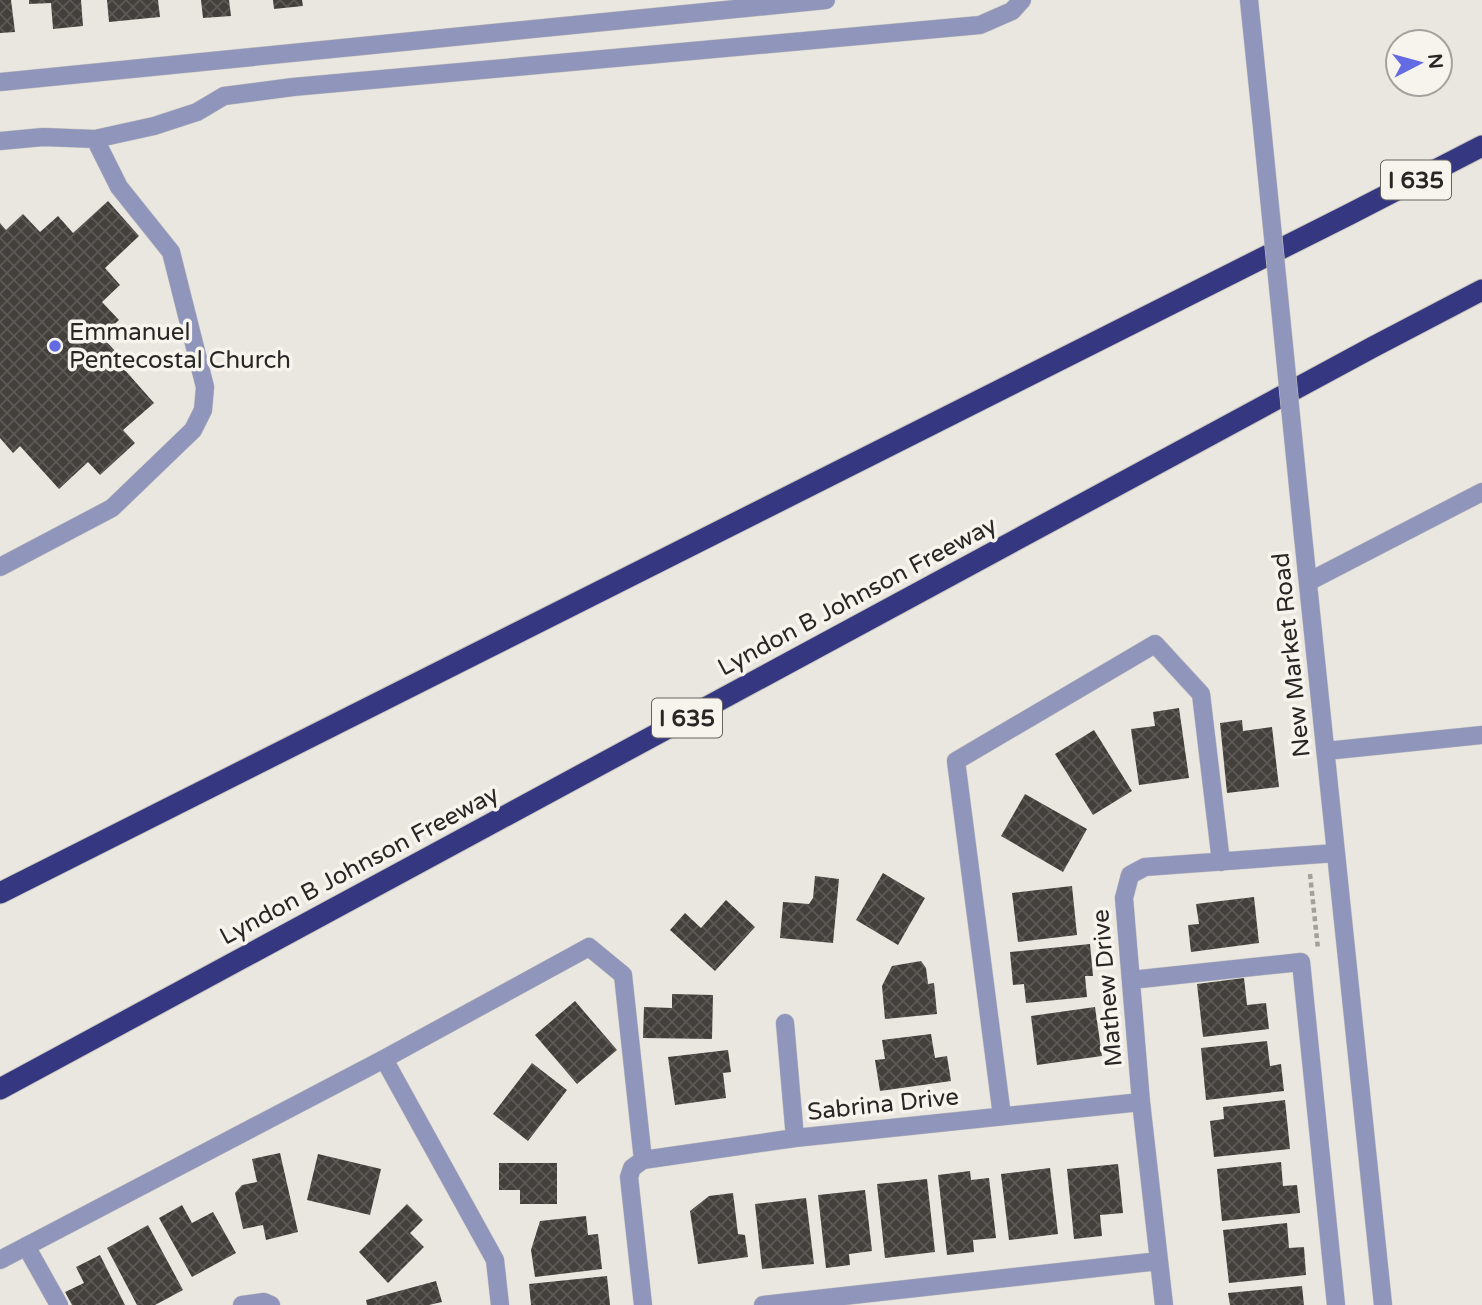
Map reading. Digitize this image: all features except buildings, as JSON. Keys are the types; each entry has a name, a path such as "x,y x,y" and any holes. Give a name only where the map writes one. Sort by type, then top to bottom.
{"highway":[{"name":"I 635","path":"0,892 1482,146"},
{"name":"Lyndon B Johnson Freeway","path":"0,1089 1373,346 1482,290"}],"street":[{"path":"0,82 825,0"},
{"path":"0,141 43,137 95,139 155,127 197,112 225,96 293,87 980,25 1012,11 1022,0"},
{"name":"New Market Road","path":"1249,0 1384,1305"},
{"path":"0,568 112,508 193,430 203,410 205,387 171,252 119,187 95,139"},
{"path":"1308,582 1482,492"},
{"path":"1002,1116 956,761 1155,644 1201,694 1221,862"},
{"path":"1326,751 1482,735"},
{"name":"Mathew Drive","path":"1164,1305 1141,1102 1124,898 1130,875 1144,867 1336,853"},
{"path":"0,1260 384,1059 589,947 623,975 638,1164 629,1177 643,1305"},
{"path":"1131,980 1301,962 1336,1305"},
{"path":"785,1023 794,1138"},
{"path":"384,1059 495,1260 500,1305"},
{"name":"Sabrina Drive","path":"638,1164 794,1138 1141,1102"},
{"path":"26,1246 59,1305"},
{"path":"763,1305 1159,1261"},
{"path":"242,1305 264,1302 271,1305"}],"place":[{"name":"Emmanuel Pentecostal Church","path":"55,346"}]}
